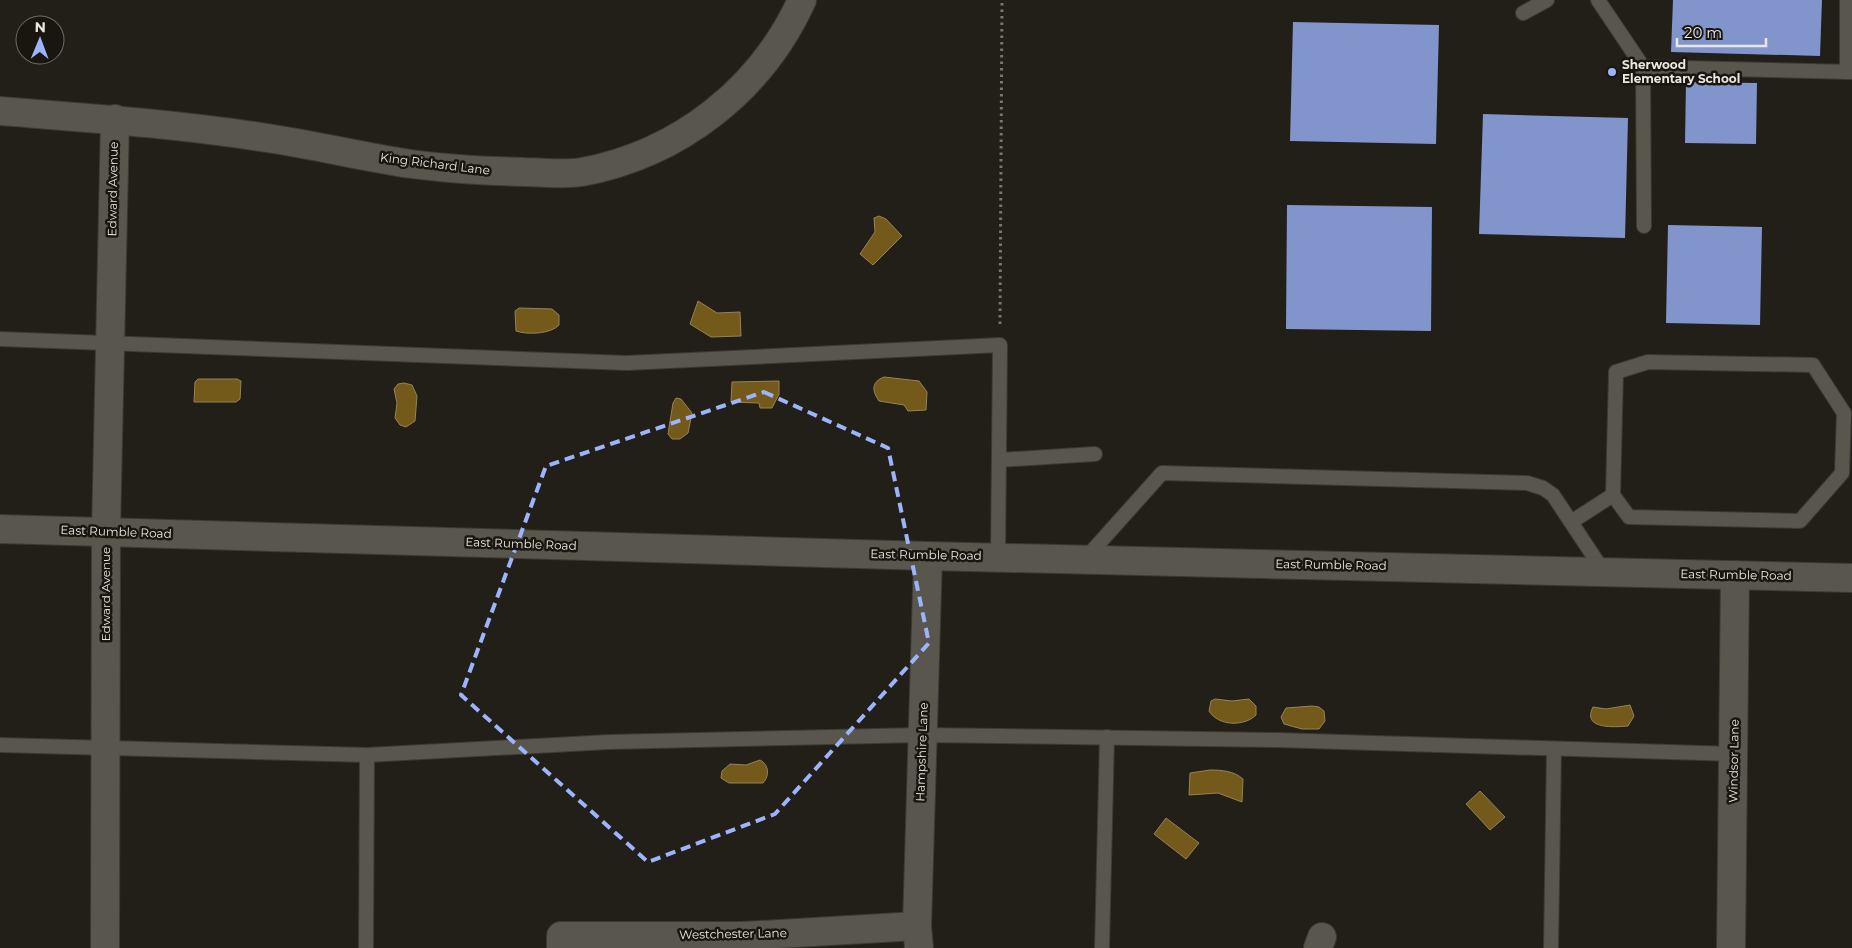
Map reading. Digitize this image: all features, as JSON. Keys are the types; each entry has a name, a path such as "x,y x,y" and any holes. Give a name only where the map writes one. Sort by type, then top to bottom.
{"street":[{"name":"King Richard Lane","path":"0,111 115,119 266,138 412,164 488,171 580,173 631,159 670,142 702,122 749,81 769,57 793,19 802,0"},
{"name":"Edward Avenue","path":"105,948 106,532 115,119"},
{"name":"East Rumble Road","path":"0,528 928,556 1852,578"},
{"name":"Hampshire Lane","path":"918,937 928,556"},
{"name":"Windsor Lane","path":"1731,948 1735,575"},
{"name":"Westchester Lane","path":"561,948 561,936 743,942 918,937"}],"lane":[{"path":"1523,13 1547,0"},
{"path":"1598,0 1644,66 1644,226"},
{"path":"1644,66 1850,72 1847,0"},
{"path":"0,339 627,363 1000,345 998,557"},
{"path":"1648,362 1813,366 1844,413 1842,473 1800,521 1629,517 1613,496 1616,372 1648,362"},
{"path":"999,460 1095,454"},
{"path":"1085,559 1162,473 1527,483 1543,488 1553,495 1604,572"},
{"path":"1571,522 1613,496"},
{"path":"0,745 367,754 609,742 922,735 1107,737 1734,754"},
{"path":"1102,948 1107,737"},
{"path":"1551,948 1554,749"},
{"path":"366,948 367,754"}],"path":[{"path":"1000,345 1002,0"}],"highlighted area":[{"path":"764,392 888,448 929,643 775,814 648,862 461,695 546,466"}],"shaded area":[{"path":"879,216 886,219 902,236 873,265 860,254 875,232 874,218"},
{"path":"698,301 717,313 740,312 741,336 711,337 690,324"},
{"path":"519,308 552,309 559,315 559,325 539,333 516,331 515,311"},
{"path":"884,377 919,381 927,392 926,410 908,411 904,405 879,401 874,387 877,381"},
{"path":"198,379 237,379 241,381 240,399 236,402 194,402 195,382"},
{"path":"779,381 779,394 772,408 760,408 759,403 731,402 732,382"},
{"path":"398,384 412,385 417,396 415,421 406,427 400,425 395,418 397,403 394,389"},
{"path":"676,398 681,399 692,413 688,433 680,439 672,439 668,434 673,403"},
{"path":"1215,699 1232,701 1249,699 1256,706 1256,715 1245,722 1238,723 1218,720 1209,711 1211,701"},
{"path":"1630,705 1634,716 1628,726 1601,726 1592,720 1593,707 1606,709"},
{"path":"1319,707 1324,711 1325,721 1319,729 1302,729 1284,724 1281,717 1286,708"},
{"path":"760,760 768,770 767,777 763,783 729,783 721,778 722,771 730,764 746,765"},
{"path":"1210,770 1228,771 1243,779 1242,802 1218,793 1189,795 1190,773"},
{"path":"1480,791 1505,817 1490,830 1466,804"},
{"path":"1166,818 1199,843 1186,859 1154,834"}],"building":[{"path":"1673,0 1822,0 1820,56 1671,52"},
{"path":"1293,22 1439,25 1436,144 1290,141"},
{"path":"1686,82 1757,83 1756,144 1685,143"},
{"path":"1483,114 1628,118 1625,238 1479,234"},
{"path":"1287,205 1432,207 1431,331 1286,329"},
{"path":"1668,225 1762,227 1760,325 1666,323"}],"place":[{"name":"Sherwood Elementary School","path":"1612,72"}]}
